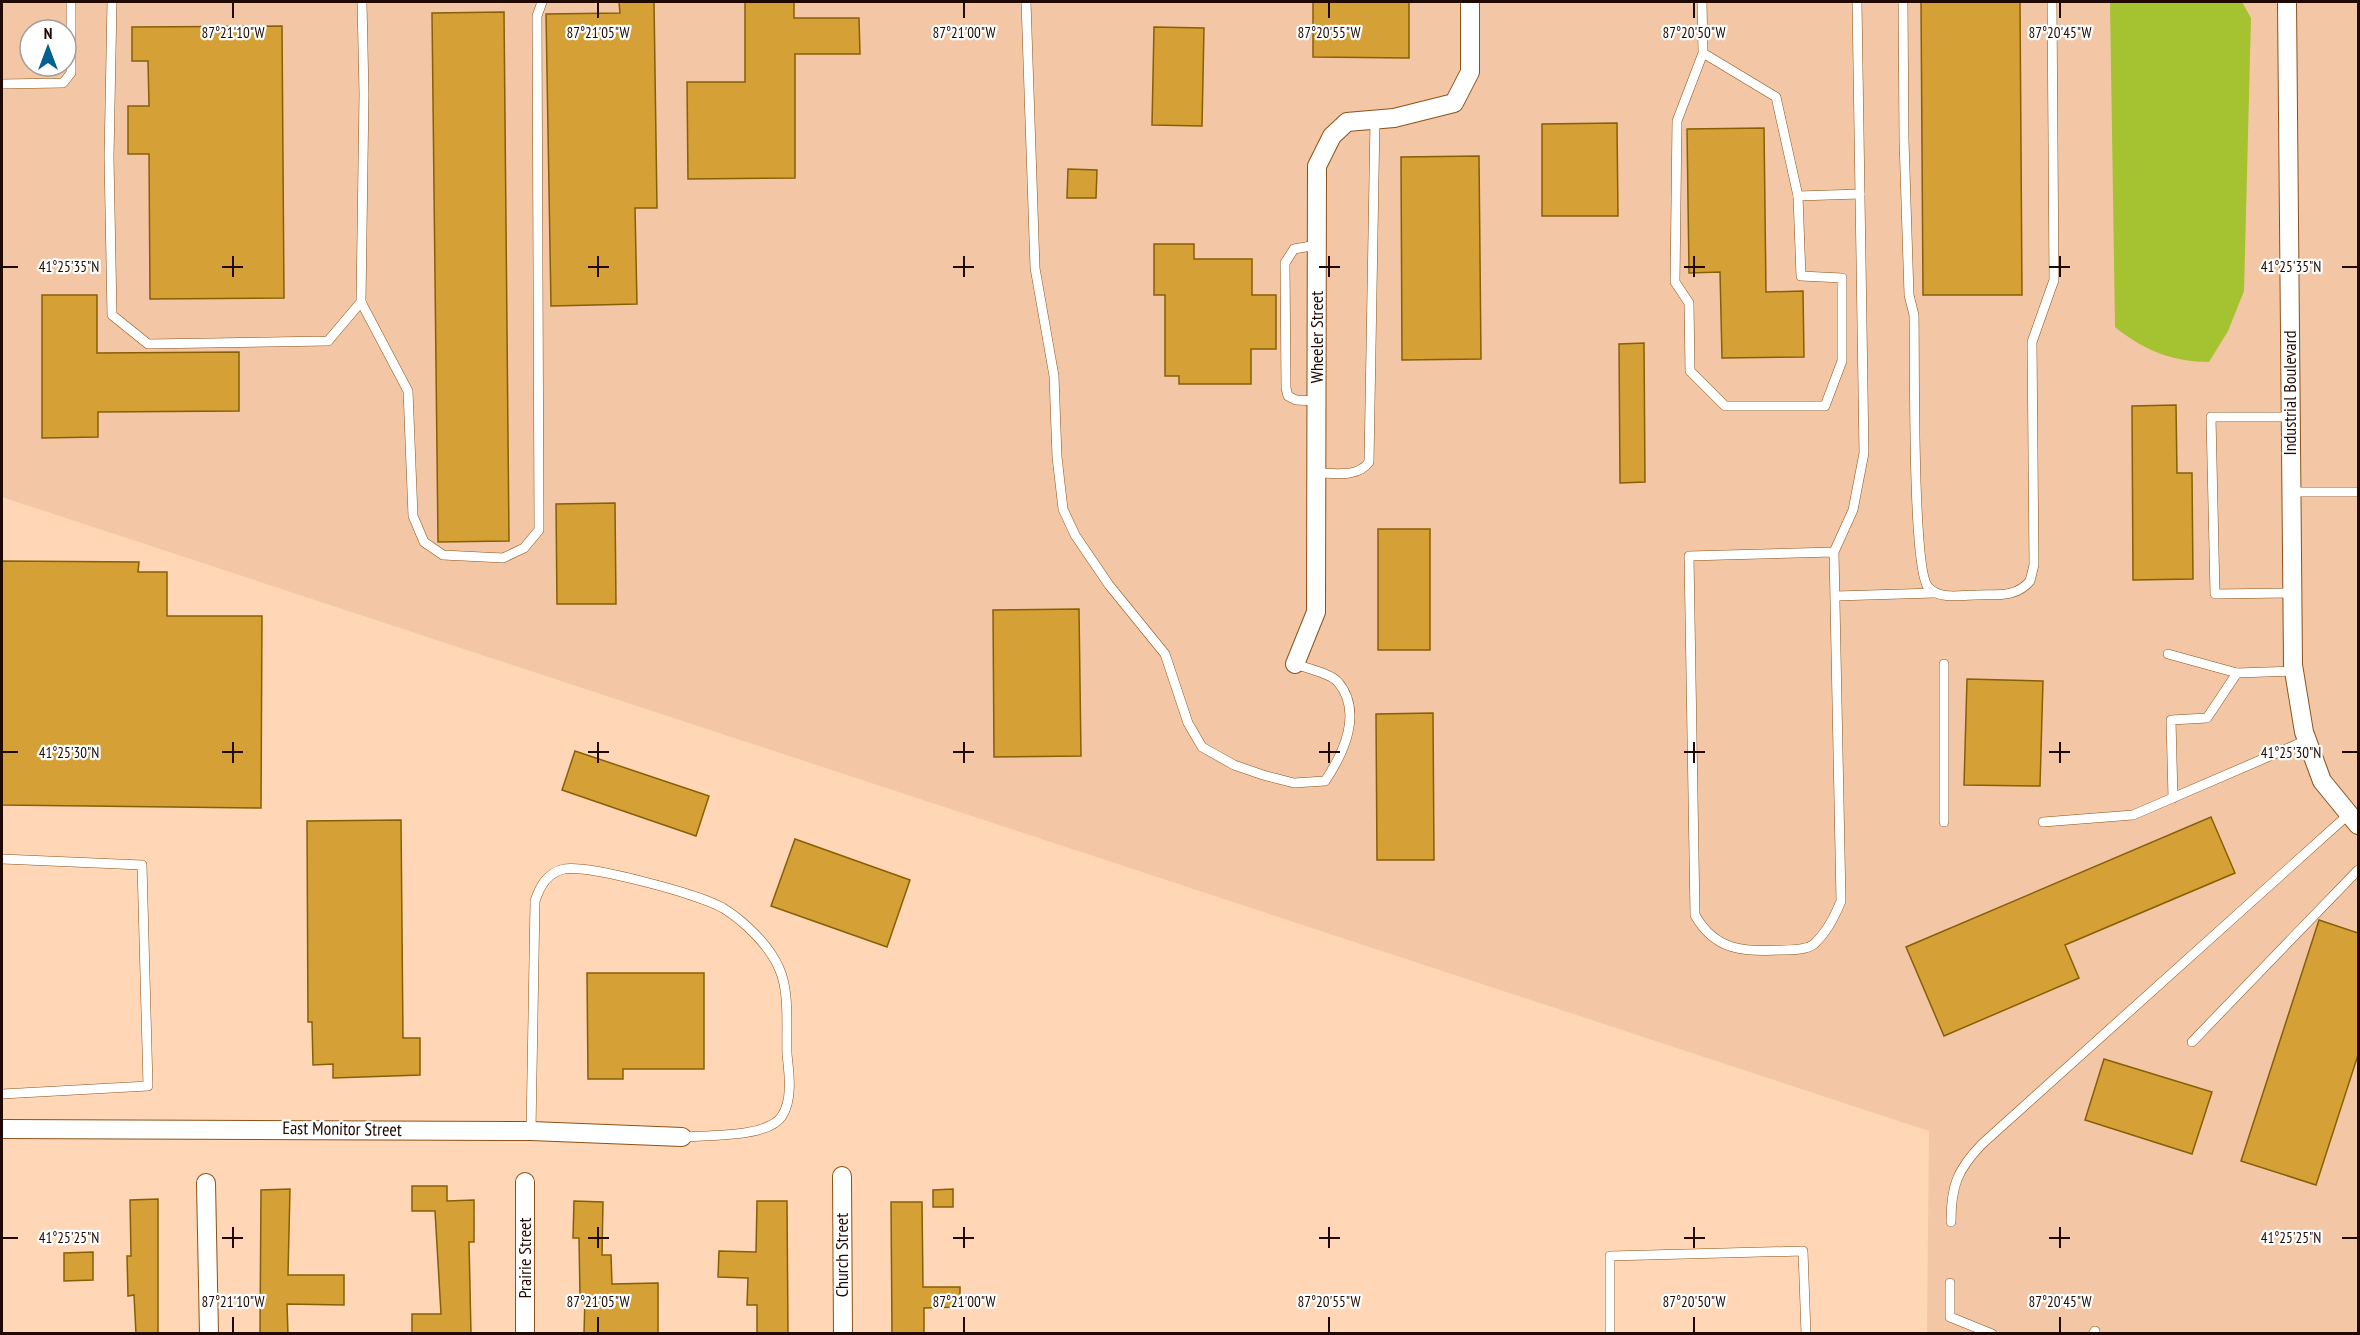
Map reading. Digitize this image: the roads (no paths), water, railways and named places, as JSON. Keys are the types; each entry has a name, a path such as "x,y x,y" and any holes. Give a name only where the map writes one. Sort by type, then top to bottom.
{"street":[{"name":"Wheeler Street","path":"1294,664 1316,612 1317,166 1332,136 1347,122 1394,118 1454,103 1470,72 1470,2"},
{"name":"Industrial Boulevard","path":"2287,2 2294,671 2307,740 2322,781 2354,820"},
{"name":"East Monitor Street","path":"2,1129 531,1131 682,1137"},
{"name":"Church Street","path":"842,1176 843,1334"},
{"name":"Prairie Street","path":"525,1182 525,1334"},
{"path":"206,1183 209,1334"}],"lane":[{"path":"2,84 63,83 70,73 71,2"},
{"path":"112,2 109,157 112,315 148,344 328,340 361,302"},
{"path":"362,2 361,302 408,391 413,516 424,542 443,555 503,558 524,548 539,530 537,16 542,2"},
{"path":"1026,2 1035,268 1054,376 1057,457 1063,509 1075,535 1109,585 1165,654 1188,723 1202,747 1233,765 1263,776 1294,783 1325,781 1338,762 1350,730 1348,701 1337,680 1294,664"},
{"path":"1702,2 1703,53 1677,121 1675,282 1689,303 1690,371 1725,406 1825,406 1842,361 1842,278"},
{"path":"1834,552 1689,556 1695,915 1704,932 1722,943 1744,951 1791,950 1812,945 1833,919 1841,901 1834,552 1853,510 1864,453 1857,2"},
{"path":"1903,2 1904,140 1910,295 1914,315 1918,536 1922,576 1934,593"},
{"path":"1836,596 1934,593 1949,596 2014,594 2031,581 2034,565 2032,342 2054,280 2052,2"},
{"path":"1703,53 1776,97 1798,196 1801,276 1863,277"},
{"path":"1316,473 1356,472 1369,462 1375,120"},
{"path":"1798,196 1860,194"},
{"path":"1317,245 1293,249 1285,263 1286,388 1288,396 1296,400 1317,401"},
{"path":"2290,417 2211,417 2215,594 2292,593"},
{"path":"2291,492 2358,492"},
{"path":"2168,654 2237,673 2294,671"},
{"path":"1944,664 1944,822"},
{"path":"2173,798 2171,720 2207,718 2237,673"},
{"path":"2043,822 2133,815 2307,740"},
{"path":"1951,1222 1955,1184 1963,1164 1982,1144 2354,820"},
{"path":"2,859 142,865 148,1086 2,1094"},
{"path":"531,1131 535,901 540,885 550,875 564,869 585,869 704,899 723,908 739,919 768,951 779,968 784,986 789,1080 788,1098 783,1115 775,1125 759,1131 682,1137"},
{"path":"2192,1042 2358,870"},
{"path":"1610,1334 1610,1256 1803,1251 1806,1334"},
{"path":"1950,1283 1950,1317 1992,1334"}]}
